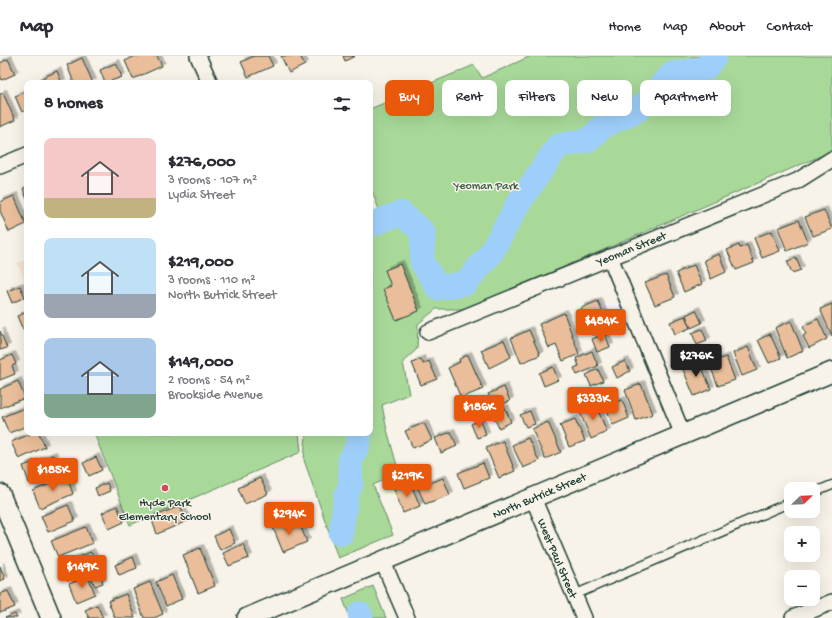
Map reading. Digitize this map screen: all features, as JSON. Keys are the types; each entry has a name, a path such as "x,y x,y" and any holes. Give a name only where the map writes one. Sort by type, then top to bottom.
{"street":[{"path":"198,56 207,80"},
{"path":"0,166 24,156"},
{"name":"Yeoman Street","path":"428,332 797,180 832,159"},
{"path":"610,257 683,435"},
{"name":"North Butrick Street","path":"247,618 832,372"},
{"path":"0,494 51,618"},
{"name":"West Paul Street","path":"533,498 584,618"},
{"path":"383,562 407,618"},
{"path":"793,618 832,602"}],"lane":[{"path":"820,490 832,485"},
{"path":"574,594 784,505"}],"shaded area":[{"path":"24,260 24,279 17,263"}],"green space":[{"name":"Yeoman Park","path":"531,56 832,56 832,151 467,309 436,309 418,324 417,349 403,362 409,394 382,405 386,426 399,473 373,485 393,535 338,558 304,460 306,436 373,436 373,220 381,215 373,193 373,108 385,103 385,116 434,116 434,82 474,65 482,78"},
{"name":"Hyde Park Elementary School","path":"95,436 299,436 301,452 130,525"},
{"path":"373,586 386,618 350,618 343,599"}],"building":[{"path":"135,56 157,56 162,66 133,79 125,61"},
{"path":"254,56 268,56 273,66 248,77 241,62"},
{"path":"281,56 300,56 305,65 289,73"},
{"path":"343,56 355,56 345,61"},
{"path":"82,58 92,80 73,80 67,65"},
{"path":"8,59 15,74 2,80 0,75 0,63"},
{"path":"116,63 122,77 114,80 104,80 100,70"},
{"path":"57,71 61,80 40,80"},
{"path":"24,92 24,111 22,112 15,96"},
{"path":"3,93 15,120 0,127 0,94"},
{"path":"14,196 24,219 24,225 9,232 0,211 0,202"},
{"path":"824,210 832,229 813,236 805,217"},
{"path":"799,220 808,242 787,251 778,228"},
{"path":"772,231 780,251 762,258 754,238"},
{"path":"739,245 740,248 747,245 754,263 736,270 727,250"},
{"path":"719,254 726,272 711,279 704,260"},
{"path":"796,258 801,270 792,273 787,261"},
{"path":"400,264 419,311 396,320 383,289 391,286 385,270"},
{"path":"694,265 702,284 684,292 676,273"},
{"path":"666,275 675,297 655,305 645,283"},
{"path":"20,286 24,297 12,303 7,291"},
{"path":"598,301 609,328 592,335 581,308"},
{"path":"832,304 832,336 820,309"},
{"path":"696,310 702,323 691,328 686,315"},
{"path":"24,313 23,330 17,316"},
{"path":"564,313 579,354 563,361 556,345 549,348 539,324"},
{"path":"685,316 690,328 675,334 670,322"},
{"path":"818,319 827,339 809,348 803,336 806,334 803,326"},
{"path":"791,321 803,351 787,358 775,328"},
{"path":"702,329 707,341 697,345 692,333"},
{"path":"529,330 540,355 521,363 511,338"},
{"path":"0,331 7,348 0,350"},
{"path":"605,334 610,347 597,352 592,339"},
{"path":"770,334 781,358 769,363 758,340"},
{"path":"504,340 511,357 489,368 481,350"},
{"path":"748,347 757,370 742,376 733,353"},
{"path":"592,351 598,366 577,375 574,368 579,366 576,358"},
{"path":"690,351 694,360 682,364 678,356"},
{"path":"12,355 16,364 12,366 15,374 0,380 0,360"},
{"path":"468,355 483,389 461,398 448,368 460,362 459,359"},
{"path":"726,357 735,380 718,386 709,363"},
{"path":"421,359 423,364 429,361 437,379 421,385 412,363"},
{"path":"625,361 630,371 617,378 612,367"},
{"path":"699,361 711,389 694,396 682,367"},
{"path":"553,367 558,380 544,386 539,373"},
{"path":"598,369 603,381 591,386 586,375"},
{"path":"18,381 24,398 0,408 0,389"},
{"path":"641,384 653,414 636,420 625,390"},
{"path":"504,387 510,401 494,408 488,394"},
{"path":"614,395 616,402 622,400 629,418 613,425 603,400"},
{"path":"595,403 607,432 591,439 579,410"},
{"path":"24,408 24,427 9,433 2,417"},
{"path":"505,408 511,422 499,428 492,413"},
{"path":"530,411 535,424 526,427 520,415"},
{"path":"575,419 585,441 569,447 560,425"},
{"path":"481,420 486,435 477,438 471,424"},
{"path":"548,422 561,452 545,459 532,429"},
{"path":"424,423 432,440 413,448 405,431"},
{"path":"451,432 457,446 441,453 435,438"},
{"path":"26,436 40,436 45,447 19,459 11,442"},
{"path":"528,438 539,461 523,468 512,445"},
{"path":"503,441 515,471 499,478 486,448"},
{"path":"53,455 56,463 52,464 55,473 29,483 23,466"},
{"path":"96,457 102,470 89,476 83,463"},
{"path":"483,463 489,478 464,488 458,473"},
{"path":"67,477 73,494 40,508 33,491"},
{"path":"260,478 268,494 245,504 238,488"},
{"path":"443,478 450,495 425,504 418,488"},
{"path":"410,482 420,506 403,513 394,489"},
{"path":"107,483 110,491 98,496 95,488"},
{"path":"68,505 75,521 48,532 41,516"},
{"path":"117,506 124,522 109,529 102,513"},
{"path":"180,506 187,521 157,534 151,518"},
{"path":"283,521 287,530 300,525 307,542 283,552 272,525"},
{"path":"86,527 93,543 58,557 51,541"},
{"path":"229,529 235,543 220,550 214,536"},
{"path":"243,544 249,558 229,566 223,553"},
{"path":"200,548 215,586 198,593 183,555"},
{"path":"91,552 98,568 67,581 60,565"},
{"path":"133,557 137,568 119,575 115,565"},
{"path":"0,566 5,579 0,581"},
{"path":"99,572 103,583 95,586 90,575"},
{"path":"172,575 182,599 166,606 156,582"},
{"path":"88,576 95,594 76,602 69,584"},
{"path":"150,582 163,614 154,618 144,618 133,589"},
{"path":"8,591 15,607 0,613 0,594"},
{"path":"126,594 135,618 115,618 108,601"},
{"path":"97,605 103,618 89,618 85,610"},
{"path":"15,614 17,618 5,618"}],"waterway":[{"path":"373,224 401,213 423,232 422,262 438,288 466,283 491,253 518,204 558,146 589,140 603,126 639,109 672,74 706,68 715,56"},
{"path":"341,533 346,497 351,483 350,461 358,445 360,436"},
{"path":"360,614 361,618"}],"place":[{"name":"Hyde Park Elementary School","path":"165,488"}]}
